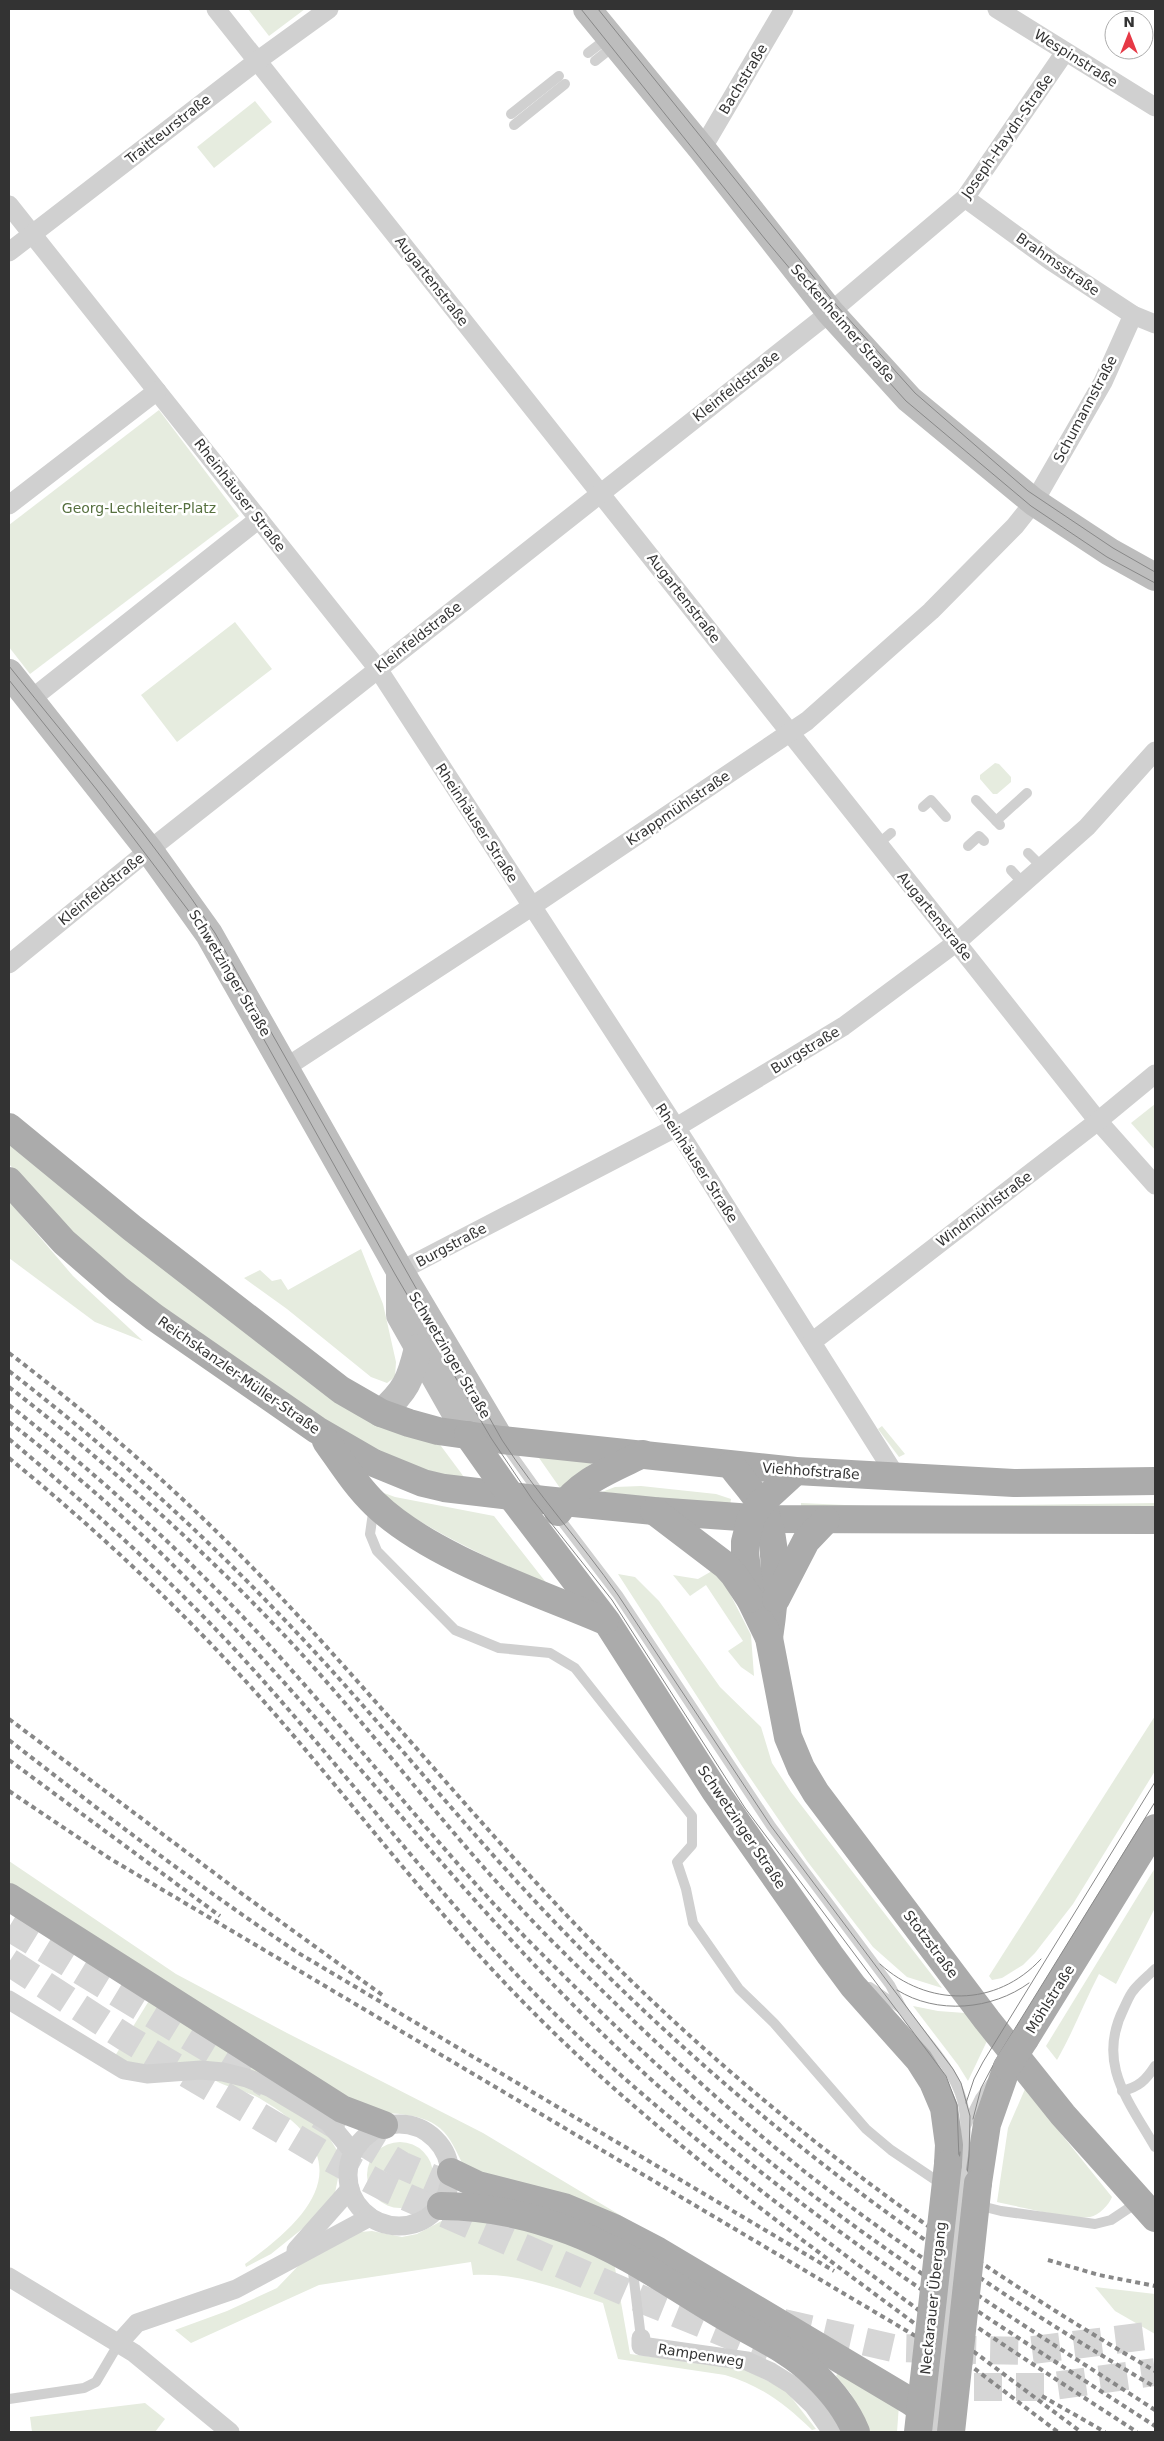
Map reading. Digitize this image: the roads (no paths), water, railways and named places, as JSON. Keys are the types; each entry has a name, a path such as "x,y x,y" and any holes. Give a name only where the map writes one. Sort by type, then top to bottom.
{"main road":[{"path":"9,1127 132,1228 341,1390 381,1413 438,1431 468,1435"},
{"name":"Reichskanzler-Müller-Straße","path":"9,1181 64,1242 118,1289 317,1430 374,1463 423,1483 444,1488 510,1496"},
{"path":"317,1430 375,1504 402,1526 470,1564 607,1622"},
{"name":"Viehhofstraße","path":"468,1435 796,1471 1014,1483 1155,1482"},
{"name":"Schwetzinger Straße","path":"468,1435 510,1496 607,1622 715,1791 853,1986 904,2041 933,2082 944,2108 963,2174"},
{"path":"545,1541 555,1506 588,1481 643,1454"},
{"path":"731,1465 760,1513"},
{"path":"760,1513 796,1471"},
{"path":"510,1496 555,1506 654,1511 760,1513 826,1520 1155,1520"},
{"path":"654,1511 725,1565 763,1602 806,1541 826,1520"},
{"name":"Stotzstraße","path":"760,1513 745,1542 763,1602 788,1737 801,1768 816,1793 987,2020 1069,2122 1147,2210"},
{"name":"Möhlstraße","path":"963,2174 987,2124 1007,2067 1155,1828"},
{"path":"9,1896 342,2109 384,2125"},
{"path":"451,2172 478,2185 564,2207 614,2228 658,2251 910,2402 953,2432"},
{"path":"953,2432 963,2174"},
{"name":"Neckarauer Übergang","path":"918,2432 963,2174"},
{"path":"441,2206 475,2206 537,2220 576,2234 632,2260 788,2354 813,2373 843,2408 856,2432"}],"street":[{"name":"Augartenstraße","path":"216,9 790,732 885,839 957,942 1098,1121 1155,1185"},
{"name":"Traitteurstraße","path":"9,252 257,60 329,9"},
{"name":"Seckenheimer Straße","path":"587,9 702,149 830,312 909,399 1034,502 1110,552 1155,577"},
{"name":"Bachstraße","path":"702,149 784,9"},
{"name":"Wespinstraße","path":"997,9 1155,108"},
{"name":"Joseph-Haydn-Straße","path":"830,312 965,198 1065,52"},
{"name":"Brahmsstraße","path":"965,198 1051,260 1133,315 1155,324"},
{"name":"Rheinhäuser Straße","path":"9,204 378,669 675,1128 896,1476"},
{"name":"Kleinfeldstraße","path":"9,964 148,850 830,312"},
{"name":"Schumannstraße","path":"1034,502 1103,382 1133,315"},
{"path":"9,505 157,391"},
{"name":"Krappmühlstraße","path":"285,1068 807,722 931,611 1015,526 1034,502"},
{"path":"30,700 259,520"},
{"name":"Schwetzinger Straße","path":"9,673 148,850 209,934 400,1271 500,1439"},
{"name":"Burgstraße","path":"400,1271 675,1128 844,1026 957,942 1017,876 1042,866 1087,827 1155,752"},
{"name":"Windmühlstraße","path":"812,1342 1098,1121 1155,1074"},
{"name":"Schwetzinger Straße","path":"400,1271 400,1315 468,1435"},
{"path":"381,1413 401,1395 412,1376 418,1348"},
{"path":"9,2000 124,2070 146,2074 201,2070 223,2072 247,2078 271,2088 328,2122 353,2152"},
{"path":"400,2123 415,2125 429,2132 440,2143 448,2156 451,2172 450,2184 441,2206 430,2217 416,2224 400,2226 384,2224 370,2217 361,2210 350,2189 348,2170 353,2152 366,2136 384,2125 400,2123"},
{"path":"284,2262 350,2189"},
{"path":"119,2343 137,2323 236,2289 370,2217"},
{"path":"9,2277 134,2353 230,2432"},
{"name":"Rampenweg","path":"641,2338 641,2346 747,2361 771,2372 792,2385 813,2404 832,2432"}],"lane":[{"path":"591,57 613,40"},
{"path":"511,114 562,80 514,125"},
{"path":"976,800 998,824 1027,793"},
{"path":"922,807 931,800 946,817"},
{"path":"968,846 979,836 984,841"},
{"path":"1028,853 1042,866"},
{"path":"500,1439 555,1506 618,1595 771,1826 890,1985 904,2011 950,2074 961,2098 966,2127 963,2174 935,2432"},
{"path":"375,1504 370,1534 377,1551 437,1614 455,1630 499,1648 550,1653 575,1668 692,1816 692,1845 677,1862 686,1889 693,1923 739,1989 774,2023 866,2129 891,2150 971,2204 1001,2211 1094,2224 1147,2210"},
{"path":"766,1862 802,1900 873,1991 904,2011"},
{"path":"1155,1969 1133,1991 1119,2019 1114,2040 1113,2064 1122,2091 1155,2147"},
{"path":"1122,2091 1135,2088 1146,2080 1155,2066"},
{"path":"966,2127 987,2086 1007,2067"},
{"path":"632,2260 641,2338"},
{"path":"9,2399 84,2388 96,2382 119,2343"}],"tunnel":[{"path":"9,1927 267,2084"},
{"path":"9,1962 125,2037 326,2156 388,2189 646,2301 769,2351"},
{"path":"319,2115 401,2165 478,2198"},
{"path":"783,2323 893,2348 1025,2351 1155,2335"},
{"path":"932,2387 1046,2387 1155,2372"}],"tram line":[{"path":"581,9 765,239 828,314 906,401 1031,506 1107,557 1155,583"},
{"path":"598,9 837,306 915,393 1028,491 1113,548 1155,572"},
{"path":"9,666 141,830 215,933 502,1440 530,1480 618,1595 771,1826 953,2069 961,2083 970,2116 969,2156 940,2432"},
{"path":"9,680 97,790 205,934 395,1274 491,1438 532,1499 612,1600 745,1808 946,2076 957,2105 959,2159"},
{"path":"966,2103 974,2079 983,2062 1155,1782"},
{"path":"973,2119 981,2088 998,2056 1155,1802"},
{"path":"880,1964 899,1978 919,1988 940,1994 961,1996 983,1993 1003,1986 1023,1975 1041,1959"},
{"path":"897,1990 929,2003 964,2006 982,2004 998,1999 1029,1983"},
{"path":"930,2432 960,2152"}],"railway":[{"path":"9,1353 119,1442 224,1539 330,1650 566,1915 669,2017 733,2074 868,2182 937,2232 1008,2281 1155,2371"},
{"path":"9,1371 114,1457 182,1518 247,1581 313,1650 479,1840 547,1914 616,1984 686,2050 759,2113 834,2173 911,2230 1071,2337 1155,2387"},
{"path":"9,1387 117,1475 253,1603 319,1673 482,1866 516,1903 551,1940 676,2061 741,2119 851,2207 979,2296 1155,2410"},
{"path":"9,1405 139,1515 231,1604 294,1673 458,1864 526,1938 660,2067 730,2129 845,2219 976,2310 1155,2426"},
{"path":"9,1422 95,1492 176,1568 286,1685 498,1926 610,2041 671,2097 733,2150 864,2249 931,2296 1137,2432"},
{"path":"9,1439 128,1543 213,1626 319,1745 474,1928 514,1972 590,2047 661,2110 733,2169 1081,2432"},
{"path":"9,1458 113,1548 212,1645 274,1713 466,1941 534,2013 618,2092 752,2202 1058,2432"},
{"path":"9,1719 245,1896 385,1997"},
{"path":"9,1740 116,1823 262,1929 300,1954 834,2271"},
{"path":"9,1760 220,1916"},
{"path":"9,1791 109,1858 939,2350"},
{"path":"1048,2260 1099,2275 1155,2286"},
{"path":"1042,2396 1105,2432"}],"park label":[{"name":"Georg-Lechleiter-Platz","path":"139,508"}]}
